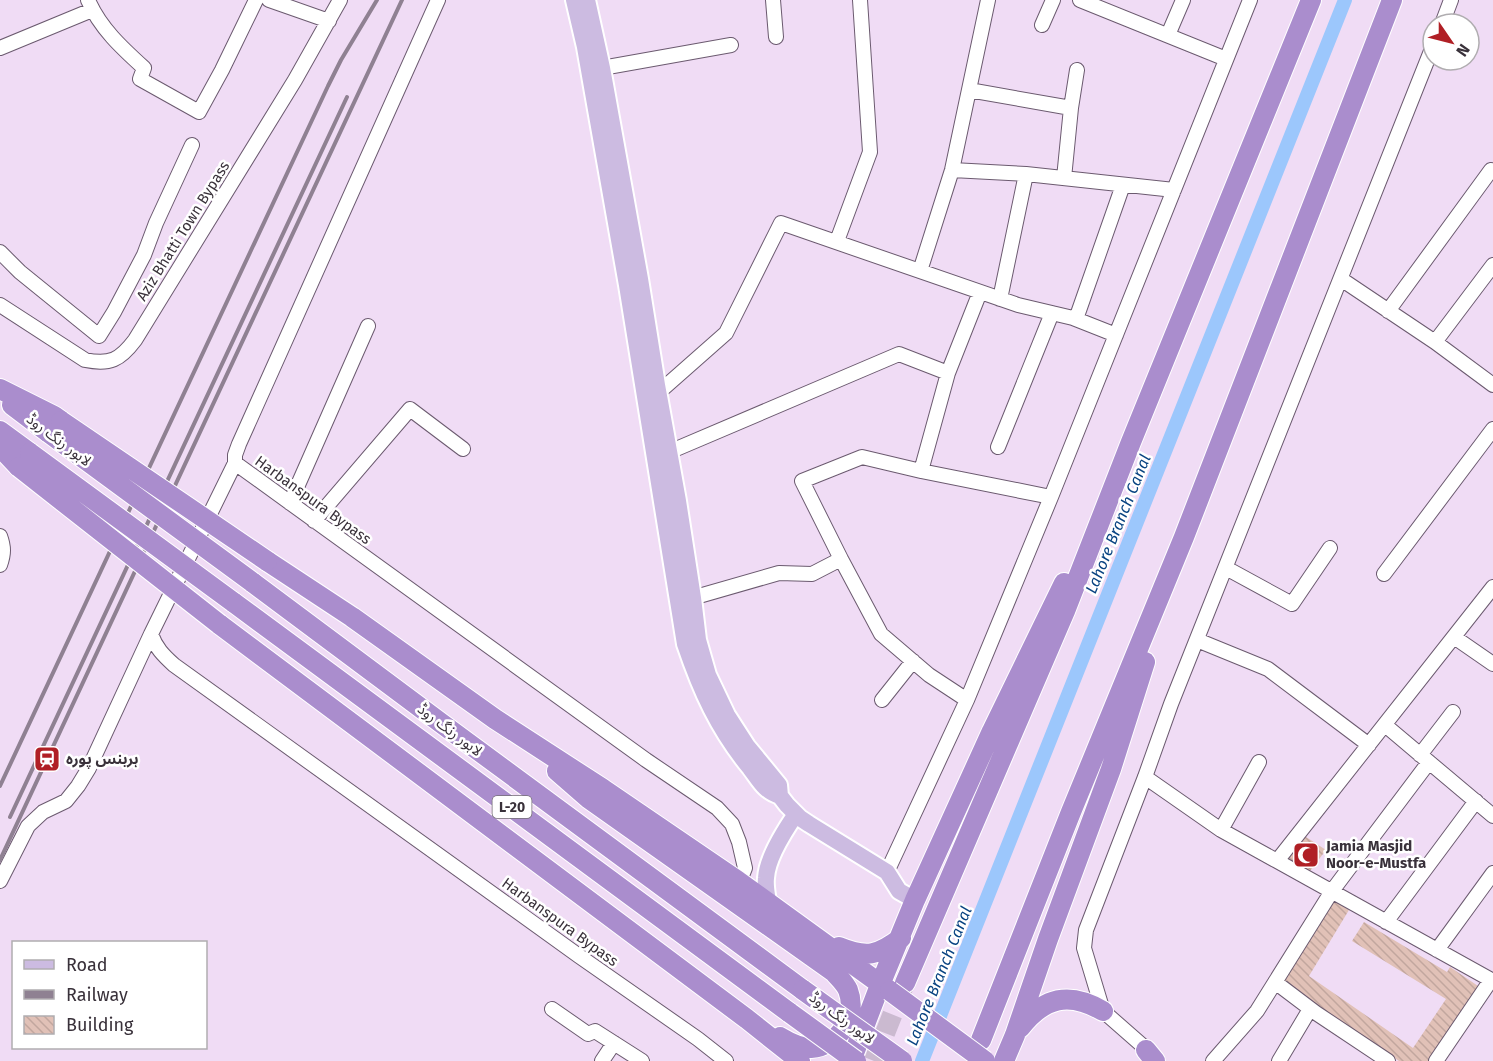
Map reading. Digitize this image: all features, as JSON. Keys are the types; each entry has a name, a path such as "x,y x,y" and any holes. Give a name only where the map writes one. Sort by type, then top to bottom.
{"highway":[{"path":"851,1061 892,986 1065,611 1131,442 1311,0"},
{"path":"981,1040 1071,812 1184,537 1392,0"},
{"path":"0,388 55,427 352,617 495,719 603,789 819,939 892,986 985,1061"},
{"name":"لاہور رنگ روڈ","path":"0,396 55,427 252,582 902,1061"},
{"name":"لاہور رنگ روڈ","path":"0,431 25,460 232,602 856,1061"},
{"path":"892,986 901,938 915,900 1131,442"},
{"path":"0,447 25,460 219,624 800,1061"},
{"path":"1004,1061 1111,769 1184,537"},
{"path":"495,719 588,798 834,972 848,992 851,1004 845,1028 836,1038 824,1045 811,1048 798,1046 747,1019"},
{"path":"819,939 865,955 879,952 901,938"},
{"path":"1016,1061 1015,1035 1039,1008 1055,1001 1072,999 1089,1003 1103,1011"},
{"path":"747,1019 786,1061"}],"main road":[{"path":"574,0 585,47 647,407 663,456"},
{"path":"587,0 602,68 640,279 658,393 663,456 685,600 685,644 698,680 716,720 736,751 769,792 780,796 796,814 809,824 887,872 899,891 915,900"},
{"path":"768,902 765,886 770,861 786,828 796,814"}],"street":[{"path":"269,0 329,21"},
{"name":"Aziz Bhatti Town Bypass","path":"0,305 85,360 98,363 112,361 125,353 289,90 340,0"},
{"name":"Harbanspura Bypass","path":"438,0 239,444 235,463 646,760 717,808 732,824 739,842 744,868 738,881"},
{"path":"773,0 776,37"},
{"path":"837,241 870,152 860,0"},
{"path":"920,271 952,170 988,0"},
{"path":"1042,25 1053,0"},
{"path":"1080,0 1110,6 1168,35 1227,59"},
{"path":"1168,35 1182,0"},
{"path":"887,872 967,700 1250,0"},
{"path":"0,48 90,5 114,41 144,68 140,79 199,112 222,70 250,2"},
{"path":"602,68 731,45"},
{"path":"1064,178 1077,69"},
{"path":"1154,1057 1103,1011 1084,948 1086,930 1171,704 1423,72"},
{"path":"969,90 1071,108"},
{"path":"0,252 20,272 99,336 144,255 192,145"},
{"path":"952,170 1026,174 1174,190"},
{"path":"1389,311 1491,170"},
{"path":"1000,299 1026,174"},
{"path":"1076,319 1123,185"},
{"path":"647,407 658,393 726,333 781,223 1000,299 1076,319 1116,335"},
{"path":"1436,342 1493,265"},
{"path":"1341,279 1436,342 1493,385"},
{"path":"921,471 948,373 980,292"},
{"path":"998,447 1052,313"},
{"path":"290,503 368,326"},
{"path":"663,456 899,354 948,373"},
{"path":"314,521 410,409 463,449"},
{"path":"1384,574 1493,429"},
{"path":"967,700 928,675 881,634 802,481 862,457 1051,497"},
{"path":"0,881 28,826 44,812 66,801 89,768 151,634 235,463"},
{"path":"0,536 4,545 0,565"},
{"path":"1226,568 1292,603 1330,548"},
{"path":"685,600 779,573 812,574 841,560"},
{"path":"1277,861 1493,588"},
{"name":"Harbanspura Bypass","path":"151,634 160,652 174,665 726,1061"},
{"path":"1454,637 1493,664"},
{"path":"1197,640 1268,669 1369,745"},
{"path":"882,700 913,662"},
{"path":"1213,1061 1257,1011 1332,891 1425,758 1453,712"},
{"path":"1385,725 1493,816"},
{"path":"1221,830 1259,762"},
{"path":"1145,777 1221,830 1492,980 1436,1061"},
{"path":"1386,921 1476,801"},
{"path":"1437,950 1493,873"},
{"path":"1275,982 1310,1009 1389,1061"},
{"path":"552,1009 588,1034 595,1031 642,1061"},
{"path":"1279,1061 1310,1009"},
{"path":"602,1061 614,1043"}],"building":[{"name":"Jamia Masjid Noor-e-Mustfa","path":"1303,835 1326,850 1310,871 1286,859"},
{"path":"1332,899 1349,910 1309,976 1413,1048 1446,999 1352,941 1364,922 1447,972 1450,967 1481,988 1430,1061 1399,1061 1282,982"}],"waterway":[{"name":"Lahore Branch Canal","path":"922,1061 1345,0"}],"tunnel":[{"path":"874,1061 905,983"}],"railway":[{"path":"0,786 328,86 377,0"},
{"path":"0,860 402,0"},
{"path":"10,817 347,97"}],"place":[{"name":"ہربنس پورہ","path":"47,759"},
{"name":"Jamia Masjid Noor-e-Mustfa","path":"1306,855"}]}
